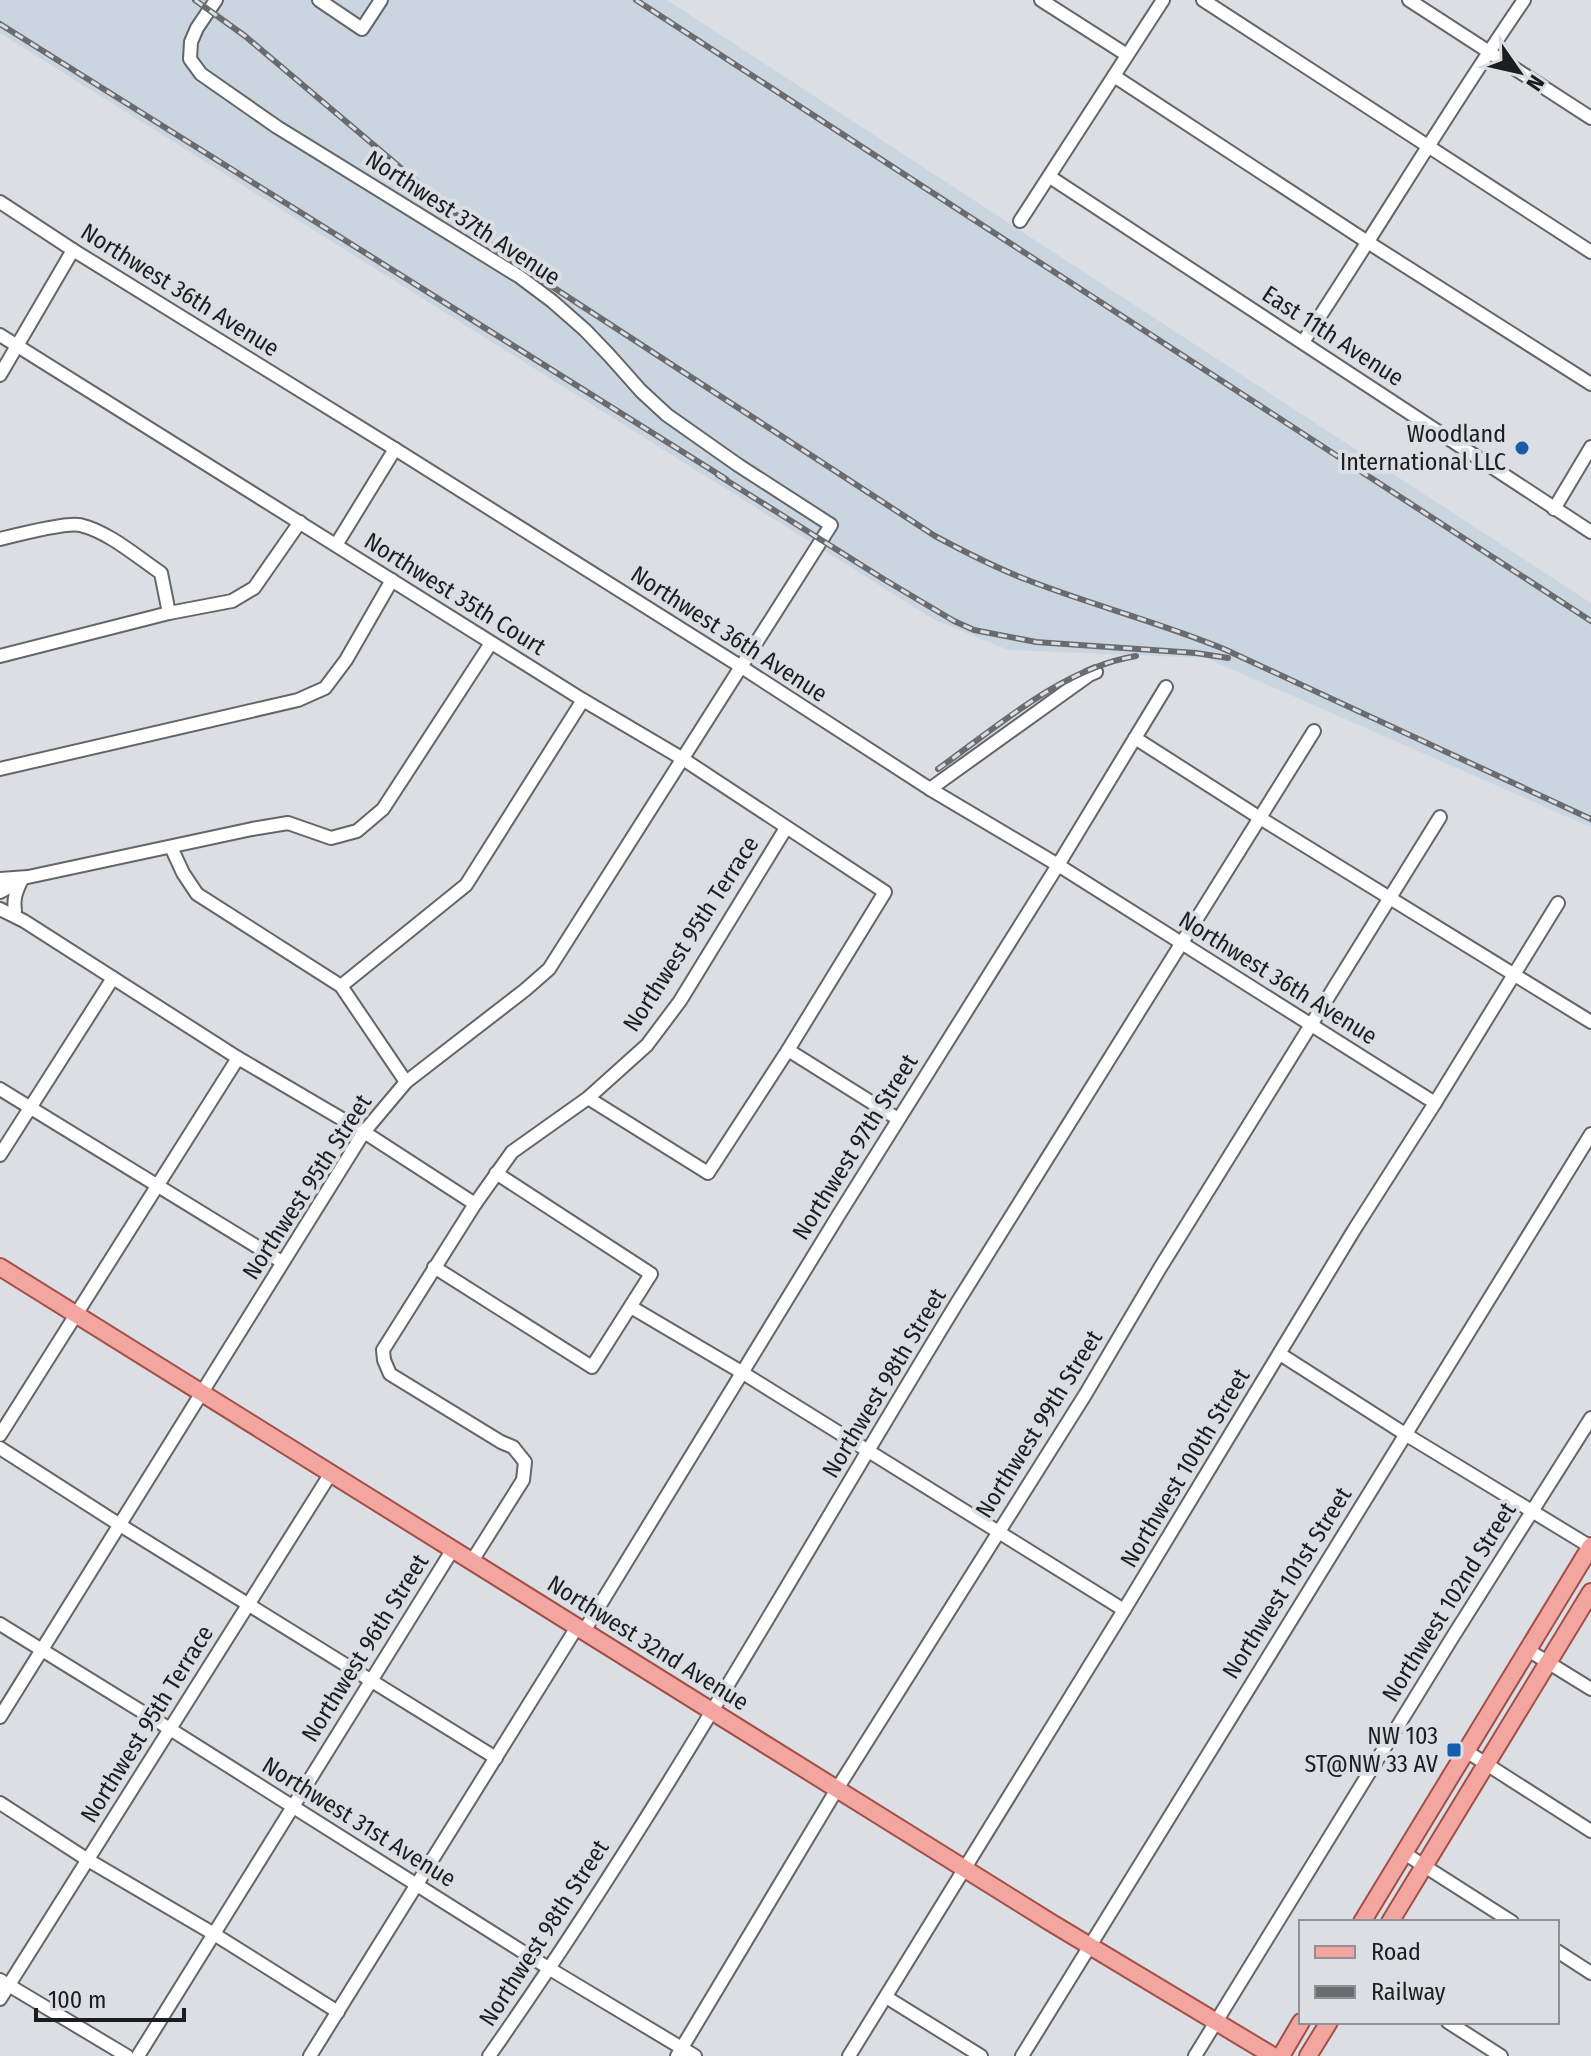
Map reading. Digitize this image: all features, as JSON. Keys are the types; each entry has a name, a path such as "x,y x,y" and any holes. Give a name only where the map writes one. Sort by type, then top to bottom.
{"main road":[{"name":"Northwest 32nd Avenue","path":"0,1267 964,1868 1273,2056"},
{"path":"1363,1920 1591,1547"},
{"path":"1579,1612 1578,1601 1591,1576"},
{"path":"1391,1920 1591,1592"},
{"path":"1281,2056 1300,2024"},
{"path":"1308,2056 1328,2024"}],"street":[{"name":"Northwest 37th Avenue","path":"216,0 197,28 190,47 190,59 201,74 277,127 520,277 585,330 660,409 738,465 831,525"},
{"path":"319,0 362,29 381,0"},
{"path":"1041,0 1127,55"},
{"path":"1020,221 1163,0"},
{"path":"1203,0 1591,252"},
{"path":"1409,0 1591,118"},
{"path":"1303,342 1524,0"},
{"path":"1114,76 1591,384"},
{"name":"East 11th Avenue","path":"1050,177 1591,532"},
{"name":"Northwest 36th Avenue","path":"0,202 740,666 930,789 1058,865 1435,1103"},
{"path":"0,375 73,250"},
{"name":"Northwest 35th Court","path":"0,335 491,643 683,759 885,892 788,1050"},
{"path":"1554,509 1591,447"},
{"path":"336,545 395,449"},
{"path":"0,656 169,613 232,601 254,588 300,522"},
{"path":"0,539 78,524 109,537 161,573 169,613"},
{"name":"Northwest 95th Street","path":"0,1717 364,1132 406,1082 549,969 831,525"},
{"path":"0,769 298,700 325,688 346,660 392,580"},
{"path":"0,879 25,879 288,823 331,838 357,831 383,809 491,643"},
{"path":"930,789 1096,672"},
{"name":"Northwest 97th Street","path":"310,2056 496,1758 743,1373 1166,687"},
{"path":"341,986 466,885 583,700"},
{"name":"Northwest 98th Street","path":"489,2056 550,1969 712,1711 957,1304 1314,731"},
{"path":"1135,738 1591,1022"},
{"name":"Northwest 99th Street","path":"680,2052 837,1789 1085,1395 1160,1268 1440,817"},
{"name":"Northwest 95th Terrace","path":"472,1561 523,1480 525,1462 513,1447 390,1374 383,1350 475,1204 512,1152 588,1098 647,1045 680,1001 786,828"},
{"path":"171,847 197,894 341,986 406,1082"},
{"path":"25,879 0,895 20,916 238,1058 364,1132 475,1204"},
{"path":"20,916 13,902 15,892 25,879"},
{"name":"Northwest 100th Street","path":"849,2056 1354,1230 1558,903"},
{"path":"0,909 20,916"},
{"path":"0,1155 113,978"},
{"path":"588,1098 708,1173 788,1050 898,1119"},
{"path":"0,1435 238,1058"},
{"path":"0,1089 282,1262"},
{"name":"Northwest 101st Street","path":"1022,2056 1591,1134"},
{"path":"434,1267 592,1367 651,1274 496,1173"},
{"path":"631,1307 743,1373 1124,1610"},
{"path":"1280,1354 1591,1547"},
{"name":"Northwest 102nd Street","path":"1195,2056 1591,1418"},
{"path":"0,1448 496,1758"},
{"name":"Northwest 95th Terrace","path":"0,1999 4,1983 88,1860 331,1473"},
{"name":"Northwest 96th Street","path":"138,2056 453,1549"},
{"name":"Northwest 31st Avenue","path":"0,1624 680,2052 695,2056"},
{"path":"1528,1650 1591,1689"},
{"path":"1466,1751 1591,1831"},
{"path":"0,1803 338,2012"},
{"path":"1404,1853 1509,1920"},
{"path":"1559,1952 1591,1973"},
{"path":"4,1983 127,2056"},
{"path":"886,1997 981,2056"},
{"path":"1451,2024 1501,2056"}],"shaded area":[{"path":"0,0 667,0 1591,603 1591,827 1206,658 1008,650 933,619 0,33"}],"railway":[{"path":"195,0 245,36 505,256 935,536 1025,579 1224,649 1591,819"},
{"path":"636,0 1591,621"},
{"path":"0,24 726,479"},
{"path":"718,475 885,580 974,630 1036,642 1228,658"},
{"path":"938,769 1057,686 1109,663 1136,656"}],"place":[{"name":"Woodland International LLC","path":"1522,448"},
{"name":"NW 103 ST@NW 33 AV","path":"1454,1750"}]}
